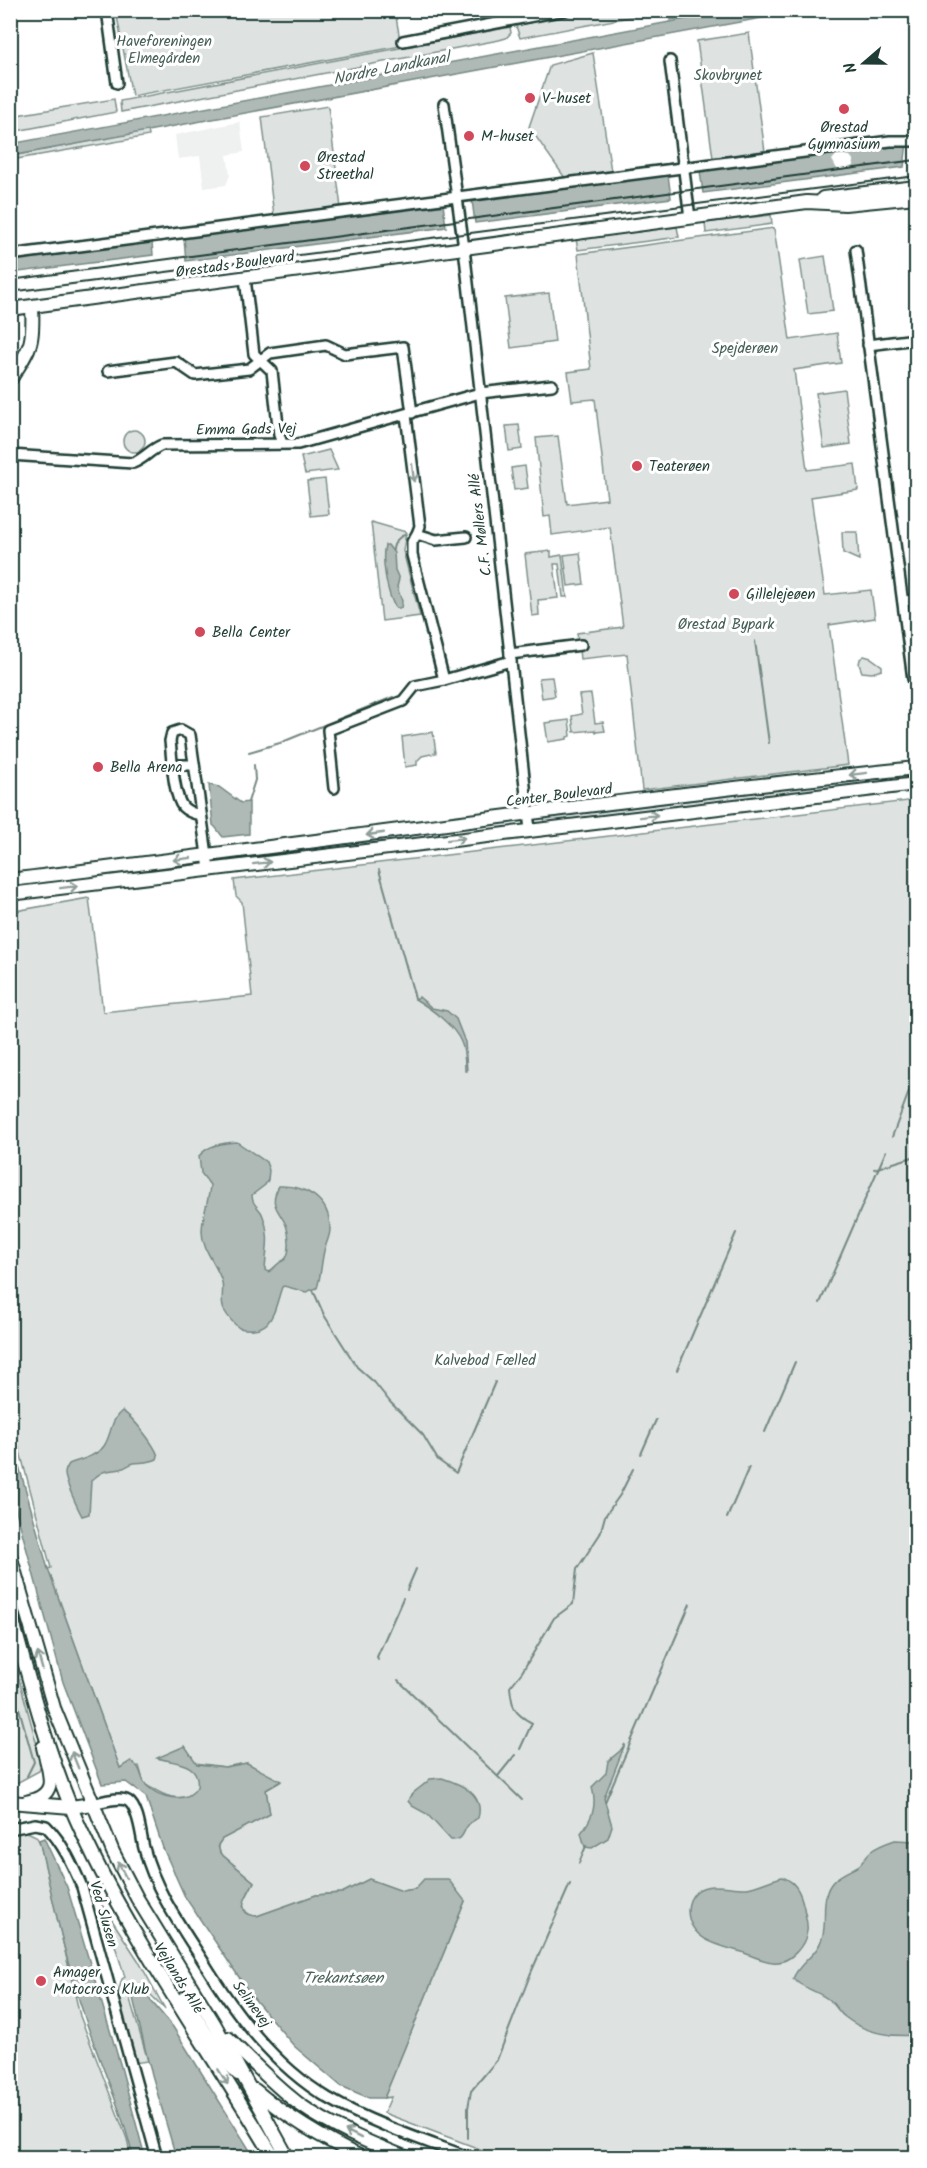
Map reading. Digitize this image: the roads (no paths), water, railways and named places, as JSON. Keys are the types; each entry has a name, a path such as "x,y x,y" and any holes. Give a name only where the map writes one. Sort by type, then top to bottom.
{"street":[{"path":"107,10 117,83"},
{"path":"403,41 511,15 565,10"},
{"path":"669,61 690,218"},
{"path":"444,104 452,196 464,248"},
{"path":"10,255 452,196 890,141 916,141"},
{"name":"Ørestads Boulevard","path":"10,309 807,202 837,195 916,187"},
{"name":"Ørestads Boulevard","path":"807,202 845,204 916,197"},
{"name":"C.F. Møllers Allé","path":"464,248 530,830"},
{"path":"856,250 913,679"},
{"path":"245,278 254,354 272,371 279,435 282,443"},
{"path":"10,380 30,348 33,336 32,307"},
{"path":"868,345 916,339"},
{"path":"108,371 176,362 195,375 249,369 270,353 326,345 345,354 403,347 420,526 412,542 412,555 444,680"},
{"path":"480,393 552,385"},
{"name":"Emma Gads Vej","path":"10,455 133,464 140,461 154,448 162,445 298,444 480,393"},
{"path":"417,534 436,540 466,537"},
{"path":"903,601 916,600"},
{"path":"334,788 328,730 403,701 415,686 444,680 511,657 581,645"},
{"path":"201,815 193,814 183,807 177,796 170,741 172,733 181,730 190,735 209,869"},
{"path":"173,765 194,765"},
{"name":"Center Boulevard","path":"10,880 528,813 916,768"},
{"name":"Center Boulevard","path":"10,894 916,784"},
{"name":"Vejlands Allé","path":"10,1555 47,1687 113,1852 137,1898 215,2025 288,2157"},
{"name":"Vejlands Allé","path":"10,1611 32,1689 71,1807 111,1890 147,1956 274,2157"},
{"path":"26,1802 40,1799 50,1788 32,1689"},
{"name":"Selinevej","path":"92,1804 122,1800 132,1805 137,1815 150,1868 173,1913 240,2017 290,2070 327,2097 365,2117 471,2157"},
{"path":"10,1802 71,1807 92,1804"},
{"name":"Ved Slusen","path":"10,1829 35,1824 46,1826 76,1873 82,1887 156,2157"},
{"path":"147,1956 171,1979 216,2049 231,2068 271,2104 314,2133 363,2157"},
{"path":"215,2025 253,2064 301,2105 362,2139 407,2157"}],"water":[{"name":"Nordre Landkanal","path":"729,11 800,11 11,156 10,144"},
{"path":"907,143 904,167 703,193 700,171"},
{"path":"668,175 671,198 475,223 472,200"},
{"path":"443,204 446,227 186,261 184,238"},
{"path":"152,242 153,255 11,273 11,261"},
{"path":"385,545 388,545 394,553 395,570 399,579 397,587 402,601 401,608 396,608 388,586 384,567"},
{"path":"209,785 219,787 241,803 249,802 249,834 223,837 213,825"},
{"path":"419,997 432,1008 447,1011 456,1019 465,1042 467,1071 465,1071 463,1048 458,1036 441,1017 415,999"},
{"path":"237,1142 266,1162 269,1170 265,1185 252,1195 253,1202 263,1216 267,1230 265,1270 270,1271 284,1260 289,1251 287,1228 274,1198 279,1186 298,1188 314,1196 326,1209 330,1229 317,1288 306,1292 282,1287 270,1320 259,1328 250,1329 239,1328 224,1310 222,1282 204,1245 202,1231 210,1185 201,1173 199,1156 216,1145"},
{"path":"122,1411 148,1438 156,1451 157,1459 134,1463 121,1469 99,1474 91,1481 89,1514 82,1516 67,1483 66,1470 69,1464 88,1457 104,1446 115,1419"},
{"name":"Trekantsøen","path":"10,1434 48,1569 120,1768 131,1761 138,1767 146,1785 152,1790 173,1798 187,1796 197,1787 195,1773 185,1765 157,1758 185,1746 197,1764 225,1767 247,1763 281,1781 266,1790 270,1814 222,1839 218,1845 220,1853 254,1882 244,1903 245,1912 257,1916 316,1895 342,1893 369,1879 402,1891 415,1889 424,1879 448,1879 465,1901 384,2098 369,2098 341,2086 294,2046 251,1995 185,1897 163,1848 146,1797 126,1782 102,1784 63,1682 11,1492"},
{"path":"625,1744 604,1798 612,1826 608,1838 592,1848 585,1847 581,1833 593,1811 592,1787 606,1773 608,1761"},
{"path":"442,1778 470,1791 478,1802 478,1818 469,1824 461,1837 456,1840 451,1840 427,1814 412,1806 408,1801 411,1795 430,1779"},
{"path":"44,1838 67,1887 121,2067 145,2157 133,2157 71,1974 39,1840"},
{"path":"895,1840 916,1841 916,2035 888,2034 861,2027 843,2015 825,1997 793,1979 795,1973 820,1944 829,1887 840,1876 860,1865 873,1850"},
{"path":"782,1877 796,1886 807,1924 806,1937 791,1957 779,1962 761,1959 707,1940 694,1929 688,1908 689,1902 697,1891 708,1886 747,1888"},
{"path":"141,1989 173,2027 254,2157 176,2157 148,2061 133,1998 135,1991"}],"waterway":[{"path":"393,550 397,540 406,535"},
{"path":"755,641 769,743"},
{"path":"249,752 280,743 393,697"},
{"path":"248,802 255,780 254,765"},
{"path":"379,870 415,998"},
{"path":"892,1137 916,1073"},
{"path":"820,1303 886,1151"},
{"path":"874,1169 916,1156"},
{"path":"677,1370 736,1233"},
{"path":"313,1290 324,1315 357,1367 423,1435 438,1460 456,1473 495,1382"},
{"path":"765,1432 795,1362"},
{"path":"641,1454 656,1420"},
{"path":"727,1518 749,1467"},
{"path":"520,1749 532,1723 515,1709 510,1687 522,1672 554,1618 573,1604 577,1569 600,1534 605,1516 620,1495 633,1469"},
{"path":"407,1590 416,1569"},
{"path":"378,1660 377,1657 403,1598"},
{"path":"605,1802 690,1604"},
{"path":"10,1676 34,1762 27,1776"},
{"path":"398,1680 522,1800"},
{"path":"498,1776 515,1755"},
{"path":"579,1863 586,1846"},
{"path":"468,2138 468,2108 471,2091 497,2060 530,1975 570,1884"}],"railway":[{"path":"10,280 916,160"},
{"path":"10,292 916,176"}],"place":[{"name":"V-huset","path":"530,98"},
{"name":"Ørestad Gymnasium","path":"844,109"},
{"name":"M-huset","path":"469,136"},
{"name":"Ørestad Streethal","path":"305,166"},
{"name":"Teaterøen","path":"637,466"},
{"name":"Gillelejeøen","path":"734,594"},
{"name":"Bella Center","path":"200,632"},
{"name":"Bella Arena","path":"98,767"},
{"name":"Amager Motocross Klub","path":"41,1981"}],"park label":[{"name":"Haveforeningen Elmegården","path":"164,50"},
{"name":"Skovbrynet","path":"728,75"},
{"name":"Spejderøen","path":"745,348"},
{"name":"Ørestad Bypark","path":"726,624"},
{"name":"Kalvebod Fælled","path":"485,1360"}]}
